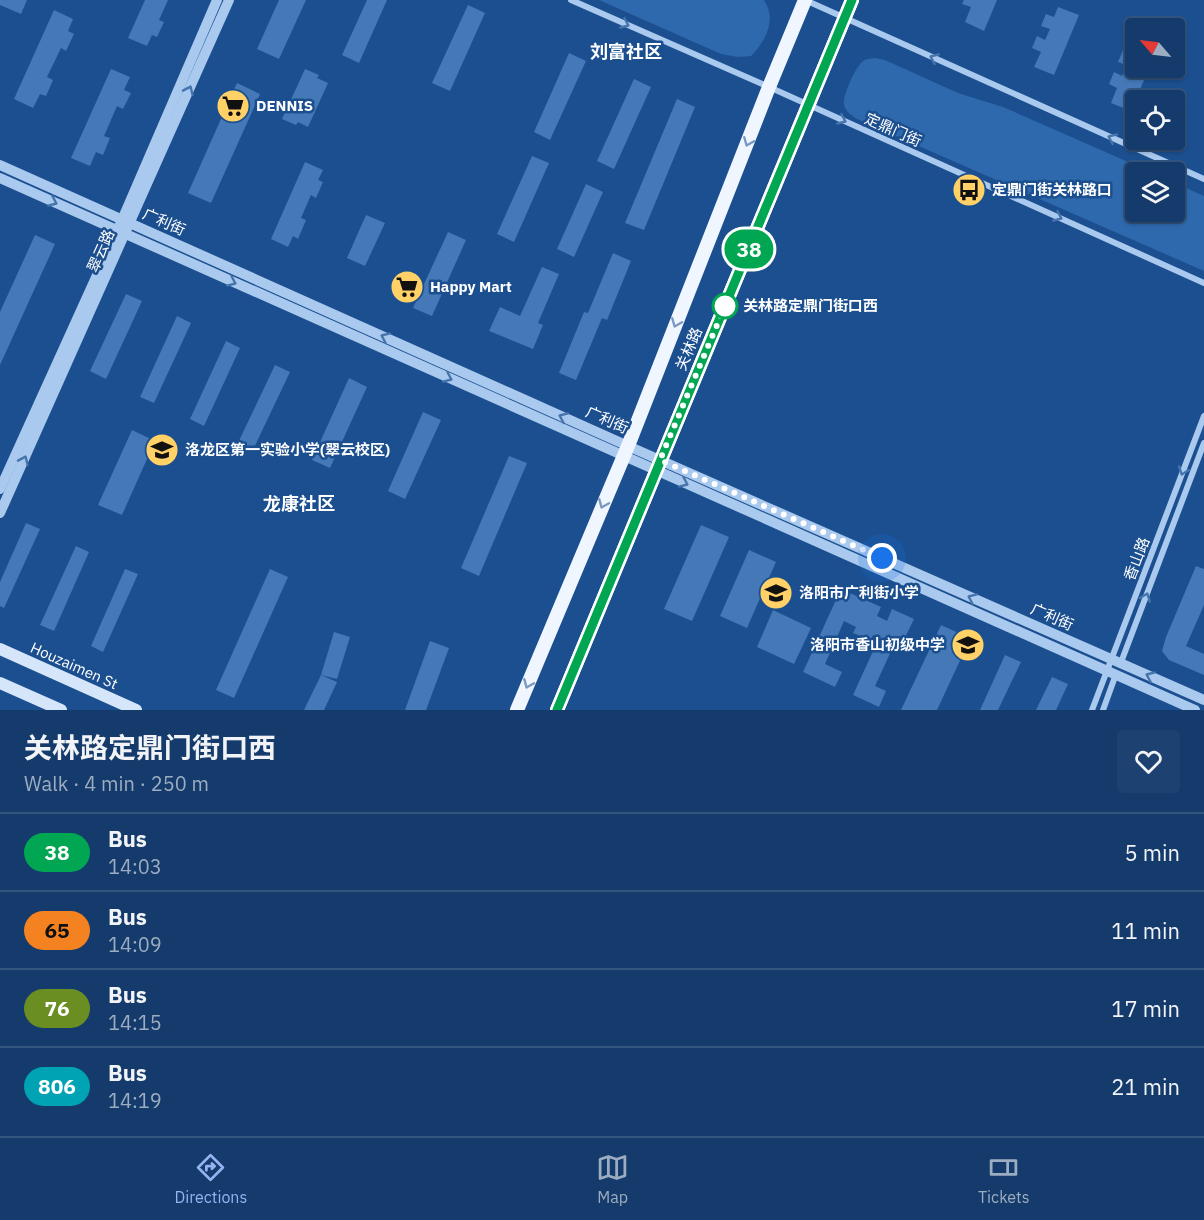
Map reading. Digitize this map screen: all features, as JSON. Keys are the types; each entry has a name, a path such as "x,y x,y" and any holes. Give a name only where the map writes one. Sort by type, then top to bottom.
{"main road":[{"name":"关林路","path":"517,710 626,451 805,0"},
{"name":"关林路","path":"557,710 852,0"},
{"name":"Houzaimen St","path":"0,650 136,710"},
{"path":"0,683 61,710"}],"street":[{"name":"翠云路","path":"126,221 217,0"},
{"name":"翠云路","path":"0,489 229,0"},
{"name":"定鼎门街","path":"571,0 1204,283"},
{"path":"805,0 1204,179"},
{"name":"广利街","path":"0,165 626,451"},
{"name":"广利街","path":"0,178 1204,700"},
{"name":"翠云路","path":"0,513 121,232"},
{"name":"香山路","path":"1103,710 1112,673 1204,416"},
{"name":"香山路","path":"1116,662 1204,443"},
{"name":"广利街","path":"658,465 1195,710"},
{"name":"香山路","path":"1092,710 1112,673"}],"shaded area":[{"path":"599,0 764,0 768,7 770,22 765,37 751,56 738,57 721,54"},
{"path":"875,58 885,60 958,93 1003,107 1128,162 1125,162 1125,222 1185,222 1185,187 1204,196 1204,271 857,119 849,113 844,101 856,70 865,60"}],"building":[{"path":"0,0 27,0 21,14 0,5"},
{"path":"145,0 168,0 159,20 164,22 157,37 152,35 147,46 128,38"},
{"path":"279,0 306,0 279,59 257,49"},
{"path":"367,0 387,0 359,63 342,55"},
{"path":"964,0 997,0 984,31 965,22 971,7 962,4"},
{"path":"468,5 485,13 450,91 432,83"},
{"path":"1058,7 1079,15 1054,75 1034,67 1041,52 1032,48 1037,36 1045,40 1050,29 1041,26 1046,14 1054,17"},
{"path":"54,10 73,19 68,31 74,34 66,51 61,48 47,77 53,80 46,96 40,94 33,108 14,99"},
{"path":"1123,50 1125,51 1125,65 1118,62"},
{"path":"569,53 586,61 550,140 534,132"},
{"path":"1125,68 1125,78 1145,78 1140,90 1125,90 1125,109 1111,103 1117,88 1109,84 1114,72 1122,76"},
{"path":"111,69 130,77 124,90 131,93 123,109 117,106 104,136 110,138 103,155 96,152 90,166 71,158"},
{"path":"305,69 319,75 317,78 328,83 308,127 298,122 296,125 282,119"},
{"path":"634,79 651,87 614,169 597,161"},
{"path":"237,83 260,94 211,203 188,193"},
{"path":"677,99 695,107 644,230 625,223"},
{"path":"532,156 549,163 514,242 497,234"},
{"path":"305,162 323,170 318,180 323,182 316,198 311,195 301,218 306,220 298,239 293,236 288,247 271,239"},
{"path":"586,184 603,192 574,257 557,249"},
{"path":"366,215 385,223 365,266 347,258"},
{"path":"448,232 466,240 432,316 413,308"},
{"path":"35,235 55,244 0,365 0,312"},
{"path":"613,253 631,261 607,320 602,318 576,380 559,373 584,312 588,313"},
{"path":"542,267 559,274 538,323 543,325 533,349 489,331 500,307 520,316"},
{"path":"126,294 142,301 106,379 90,371"},
{"path":"177,316 191,323 154,403 140,397"},
{"path":"226,341 240,348 204,426 190,419"},
{"path":"275,365 290,372 252,452 237,445"},
{"path":"349,378 367,387 330,468 312,460"},
{"path":"423,412 441,420 405,499 388,491"},
{"path":"132,430 155,441 122,515 98,505"},
{"path":"509,456 527,463 479,576 461,568"},
{"path":"26,523 40,529 4,608 0,606 0,582"},
{"path":"701,525 729,537 692,621 664,609"},
{"path":"76,546 89,552 54,631 40,625"},
{"path":"749,550 776,562 747,628 720,616"},
{"path":"1196,566 1204,569 1204,605 1186,646 1204,654 1204,675 1169,660 1162,651"},
{"path":"125,569 138,574 103,652 91,646"},
{"path":"270,569 288,577 234,698 216,690"},
{"path":"841,589 881,607 877,616 887,621 892,609 914,619 899,650 893,647 875,686 886,691 879,707 853,695 879,638 873,635 871,640 853,633 856,627 844,621 825,664 842,672 835,687 803,672"},
{"path":"773,610 811,628 794,664 757,647"},
{"path":"941,625 963,635 957,648 964,652 937,710 901,710"},
{"path":"334,632 350,637 337,679 321,675"},
{"path":"430,641 449,648 426,710 405,710"},
{"path":"1005,655 1021,662 998,710 980,710"},
{"path":"321,675 337,682 324,710 304,710"},
{"path":"1052,677 1068,684 1056,710 1036,710"}],"bus line":[{"name":"38","path":"557,710 852,0"}],"place":[{"name":"DENNIS","path":"233,106"},
{"name":"定鼎门街关林路口","path":"969,190"},
{"name":"Happy Mart","path":"407,287"},
{"name":"关林路定鼎门街口西","path":"725,306"},
{"name":"洛龙区第一实验小学(翠云校区)","path":"162,450"},
{"name":"洛阳市广利街小学","path":"776,593"},
{"name":"洛阳市香山初级中学","path":"968,645"}],"district":[{"name":"刘富社区","path":"626,52"},
{"name":"龙康社区","path":"299,504"}],"route":[{"path":"725,306 660,460 882,558"}]}
